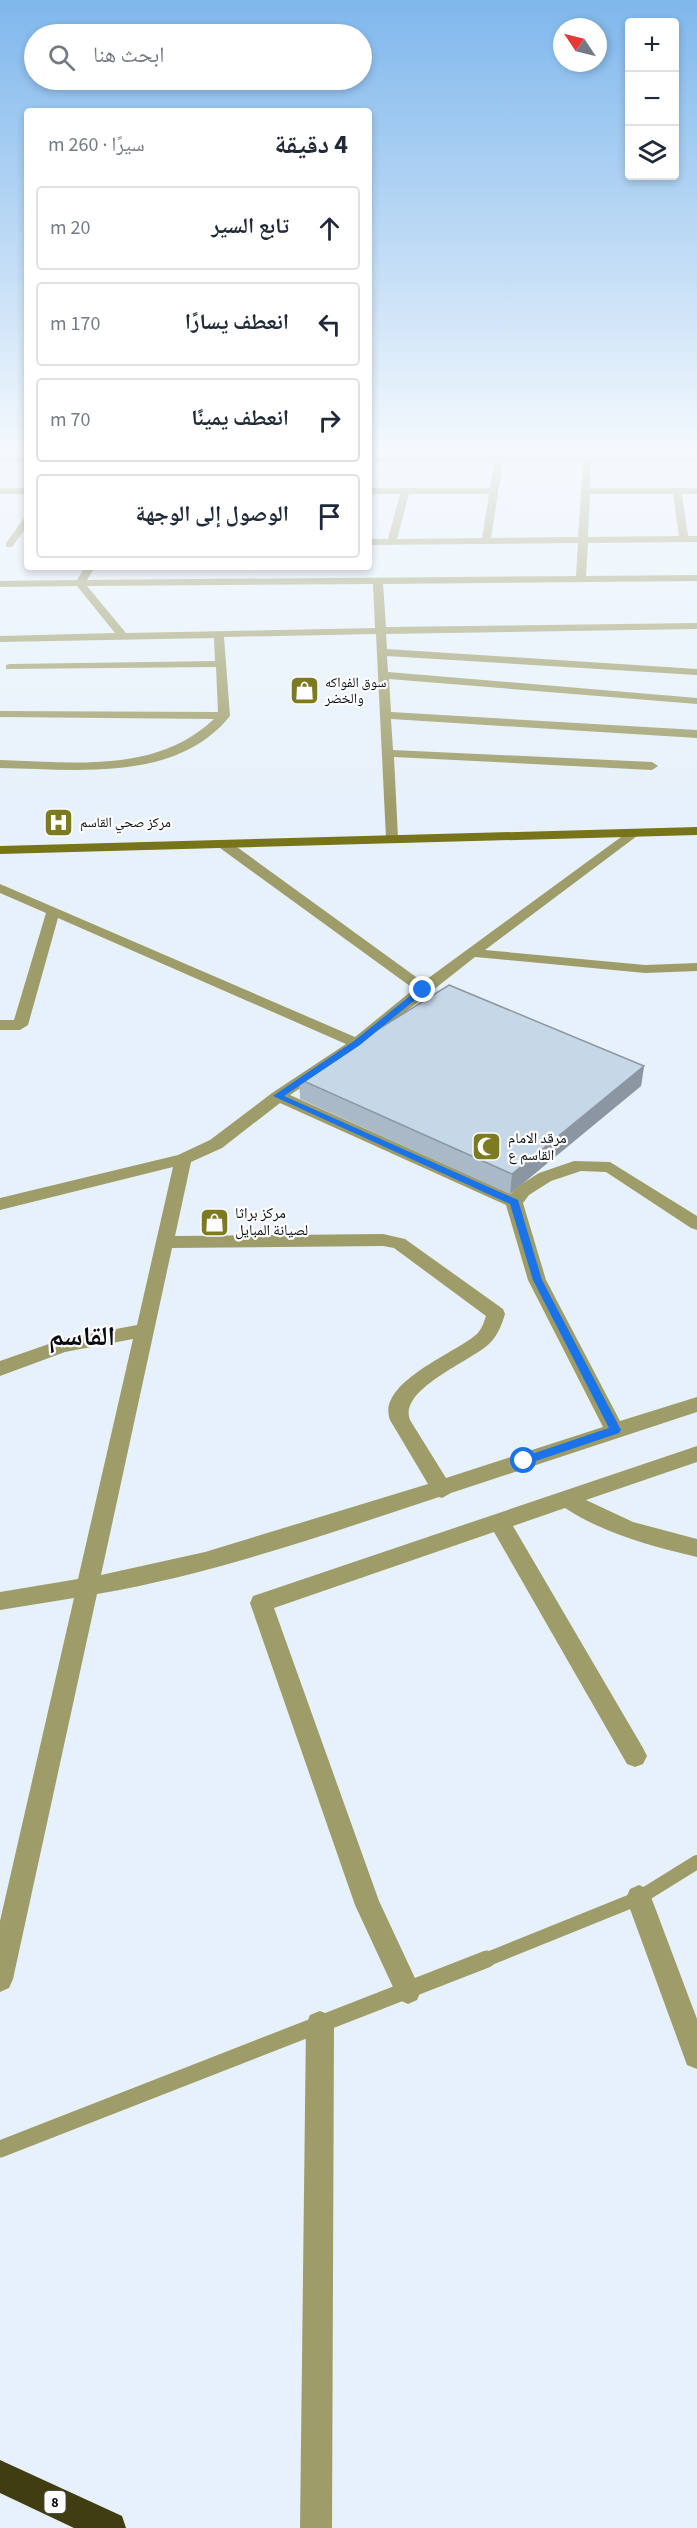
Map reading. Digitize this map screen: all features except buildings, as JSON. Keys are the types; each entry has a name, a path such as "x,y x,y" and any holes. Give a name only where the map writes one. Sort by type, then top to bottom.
{"highway":[{"name":"8","path":"0,2476 110,2528"}],"street":[{"path":"80,584 88,571"},
{"path":"581,571 581,579"},
{"path":"0,584 80,584 191,579 378,581 697,578"},
{"path":"378,581 392,838"},
{"path":"80,584 124,637"},
{"path":"0,639 381,633 597,626 697,626"},
{"path":"0,764 125,764 153,759 196,740 214,729 224,716 219,636"},
{"path":"381,652 697,672"},
{"path":"10,667 221,664"},
{"path":"383,675 697,701"},
{"path":"0,714 224,716"},
{"path":"385,715 697,734"},
{"path":"388,753 652,766"},
{"path":"0,850 697,831"},
{"path":"0,1204 183,1159 216,1144 278,1096 357,1043 423,990 632,833"},
{"path":"225,845 423,990"},
{"path":"0,888 357,1043"},
{"path":"0,1025 20,1025 53,912"},
{"path":"474,953 645,969 697,967"},
{"path":"278,1096 514,1202 537,1280 615,1430"},
{"path":"0,1979 183,1159"},
{"path":"514,1202 523,1191 545,1177 580,1165 610,1167 697,1224"},
{"path":"165,1242 256,1239 323,1242 383,1240 399,1243 496,1314 491,1329 483,1340 416,1383 400,1401 398,1416 442,1490"},
{"path":"0,1369 63,1346 146,1330"},
{"path":"0,1601 88,1587 203,1562 442,1490 697,1404"},
{"path":"408,1991 368,1905 261,1603 697,1454"},
{"path":"567,1498 583,1510 633,1533 697,1548"},
{"path":"499,1521 635,1756"},
{"path":"639,1898 697,2055"},
{"path":"316,2528 320,2025"}],"lane":[{"path":"0,2149 408,1991 639,1898 697,1862"}],"place":[{"name":"سوق الفواكه والخضر","path":"304,690"},
{"name":"مركز صحي القاسم","path":"59,822"},
{"name":"مرقد الامام القاسم ع","path":"487,1147"},
{"name":"مركز براثا لصيانة المبايل","path":"214,1222"}],"district":[{"name":"القاسم","path":"82,1336"}],"route":[{"path":"423,990 357,1043 278,1096 514,1202 537,1280 615,1430 524,1461"}]}
